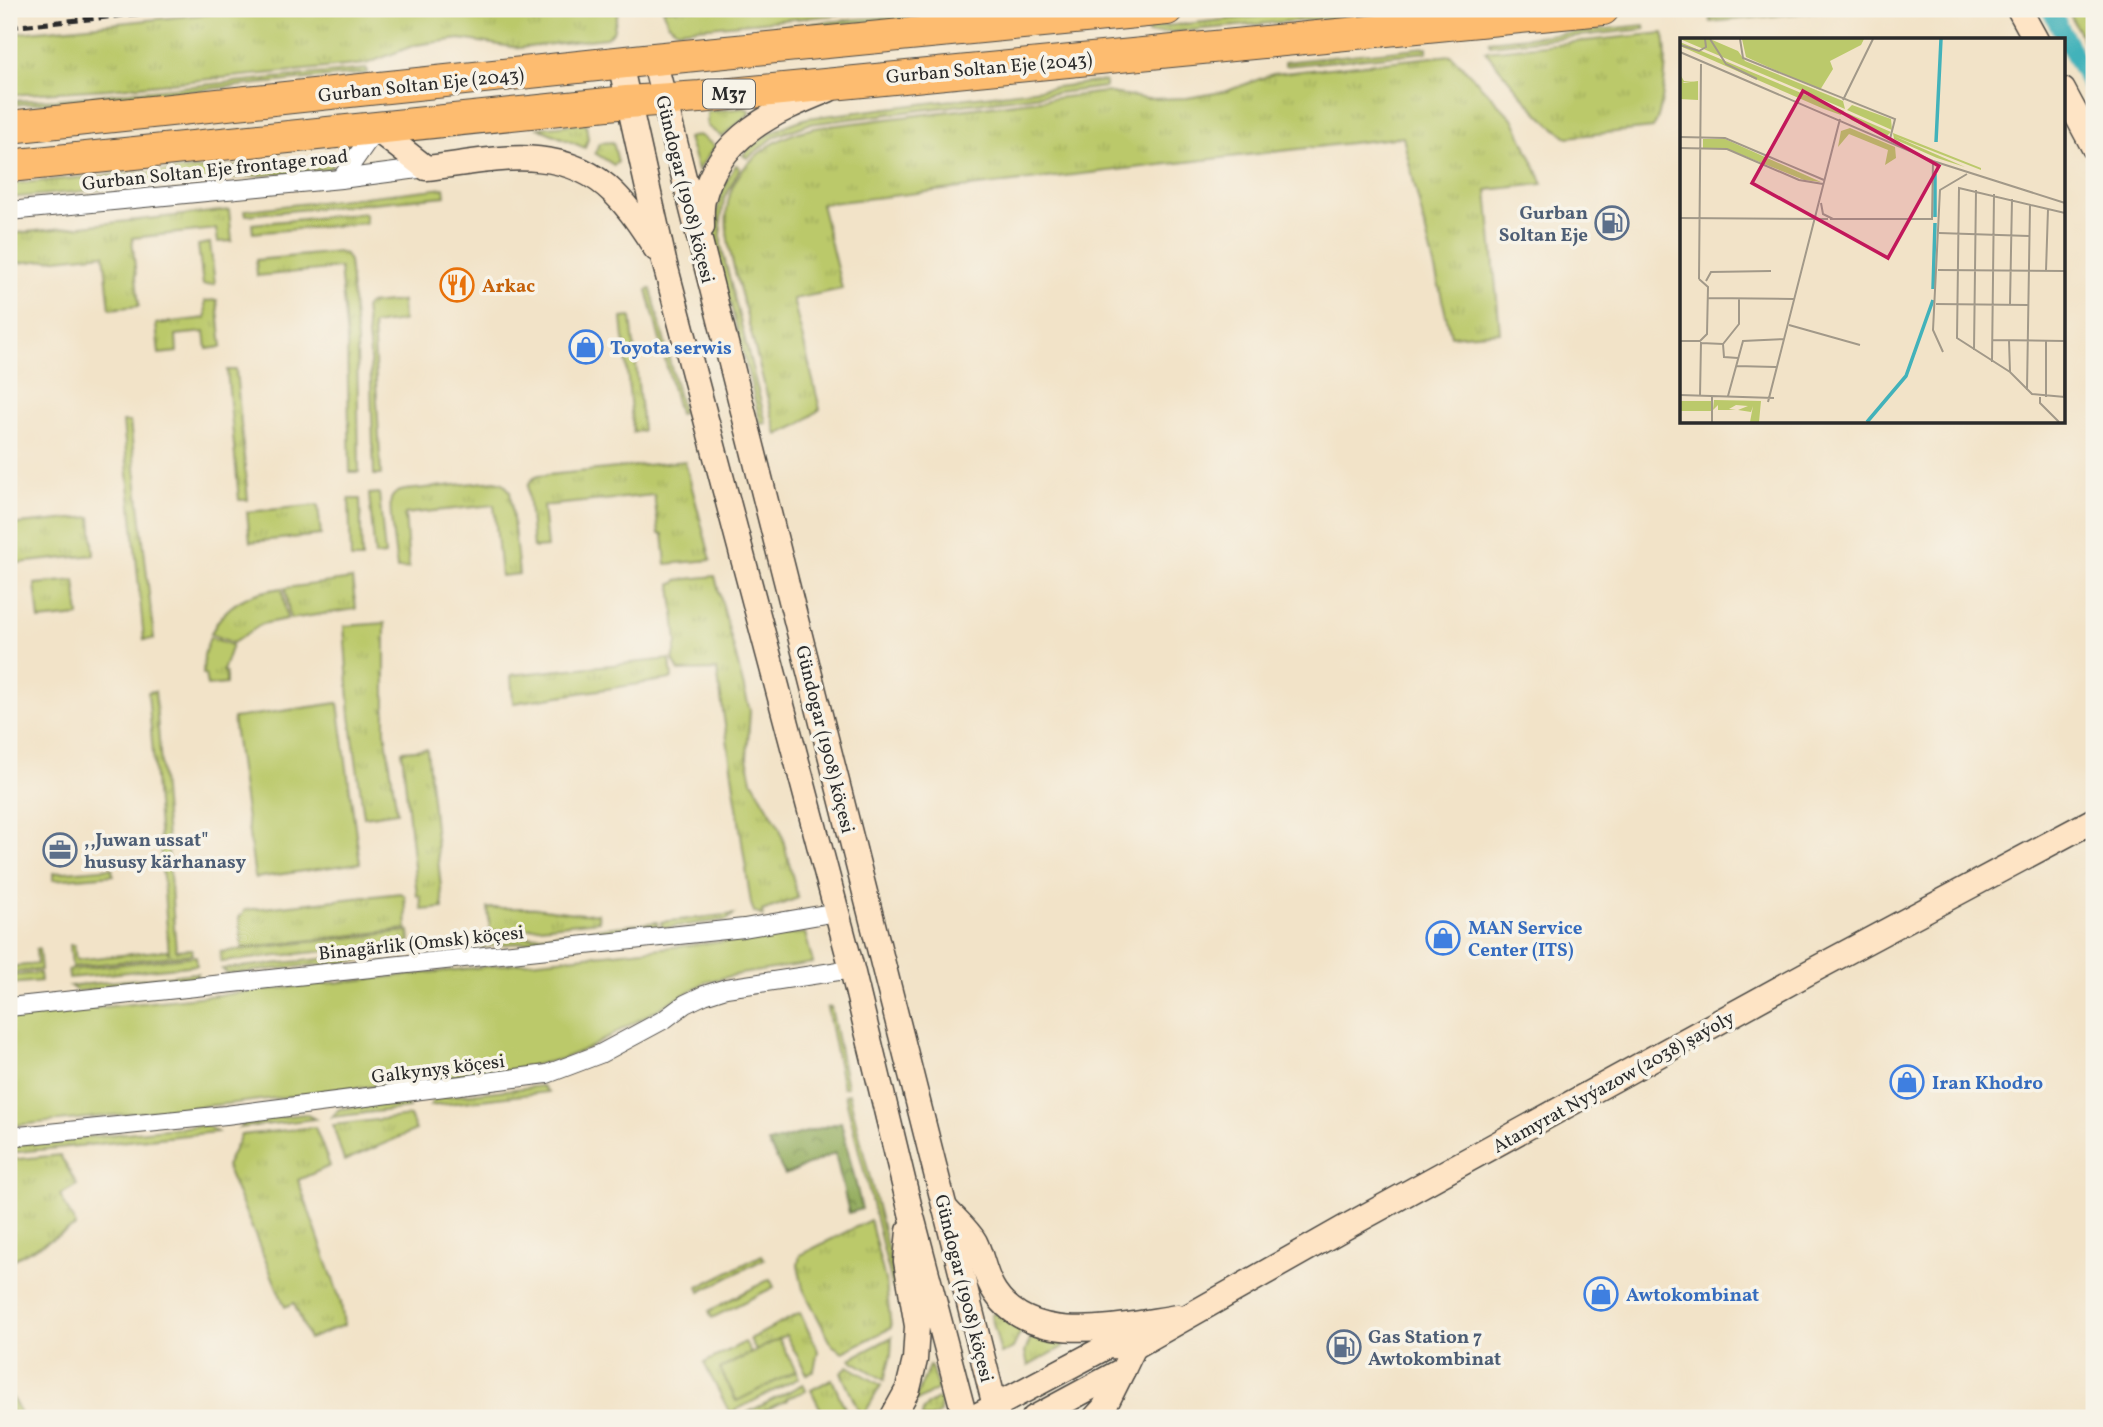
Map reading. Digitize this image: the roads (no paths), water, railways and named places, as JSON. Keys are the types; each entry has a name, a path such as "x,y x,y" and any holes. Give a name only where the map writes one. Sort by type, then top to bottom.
{"highway":[{"name":"Gurban Soltan Eje (2043)","path":"9,127 654,59 1167,9"},
{"name":"Gurban Soltan Eje (2043)","path":"9,166 627,102 1602,9"}],"main road":[{"path":"2019,9 2035,38"},
{"name":"Gündogar (1908) köçesi","path":"654,59 996,1412"},
{"name":"Gündogar (1908) köçesi","path":"620,64 664,261 852,969 911,1213 965,1418"},
{"path":"701,249 703,201 713,176 729,150 746,131 771,116 852,80"},
{"path":"2064,92 2094,148"},
{"path":"376,129 426,168 536,159 555,160 582,169 613,192 631,212 664,261"},
{"name":"Atamyrat Nyýazow (2038) şaýoly","path":"972,1418 996,1412 1108,1346 1134,1347 1196,1314 1344,1228 1805,974 2094,820"},
{"path":"837,912 869,907"},
{"path":"944,1206 974,1241 983,1269 996,1294 1018,1314 1037,1322 1076,1330 1196,1314"},
{"path":"892,1418 908,1389 915,1360 917,1326 906,1261 911,1213"},
{"path":"1095,1418 1104,1408 1134,1347"},
{"path":"1034,1418 1123,1370"}],"street":[{"name":"Gurban Soltan Eje (2043)","path":"341,179 376,129"},
{"name":"Gurban Soltan Eje frontage road","path":"9,211 341,179 426,168"},
{"name":"Binagärlik (Omsk) köçesi","path":"9,1007 752,927 837,912"},
{"name":"Galkynyş köçesi","path":"9,1137 226,1115 547,1074 600,1054 704,995 726,988 852,969"}],"waterway":[{"path":"2050,9 2094,92"}],"railway":[{"path":"9,27 186,9"}],"place":[{"name":"Gurban Soltan Eje","path":"1612,223"},
{"name":"Arkac","path":"457,285"},
{"name":"Toyota serwis","path":"586,347"},
{"name":",,Juwan ussat\" hususy kärhanasy","path":"60,850"},
{"name":"MAN Service Center (ITS)","path":"1443,938"},
{"name":"Iran Khodro","path":"1907,1082"},
{"name":"Awtokombinat","path":"1601,1294"},
{"name":"Gas Station 7 Awtokombinat","path":"1344,1347"}]}
